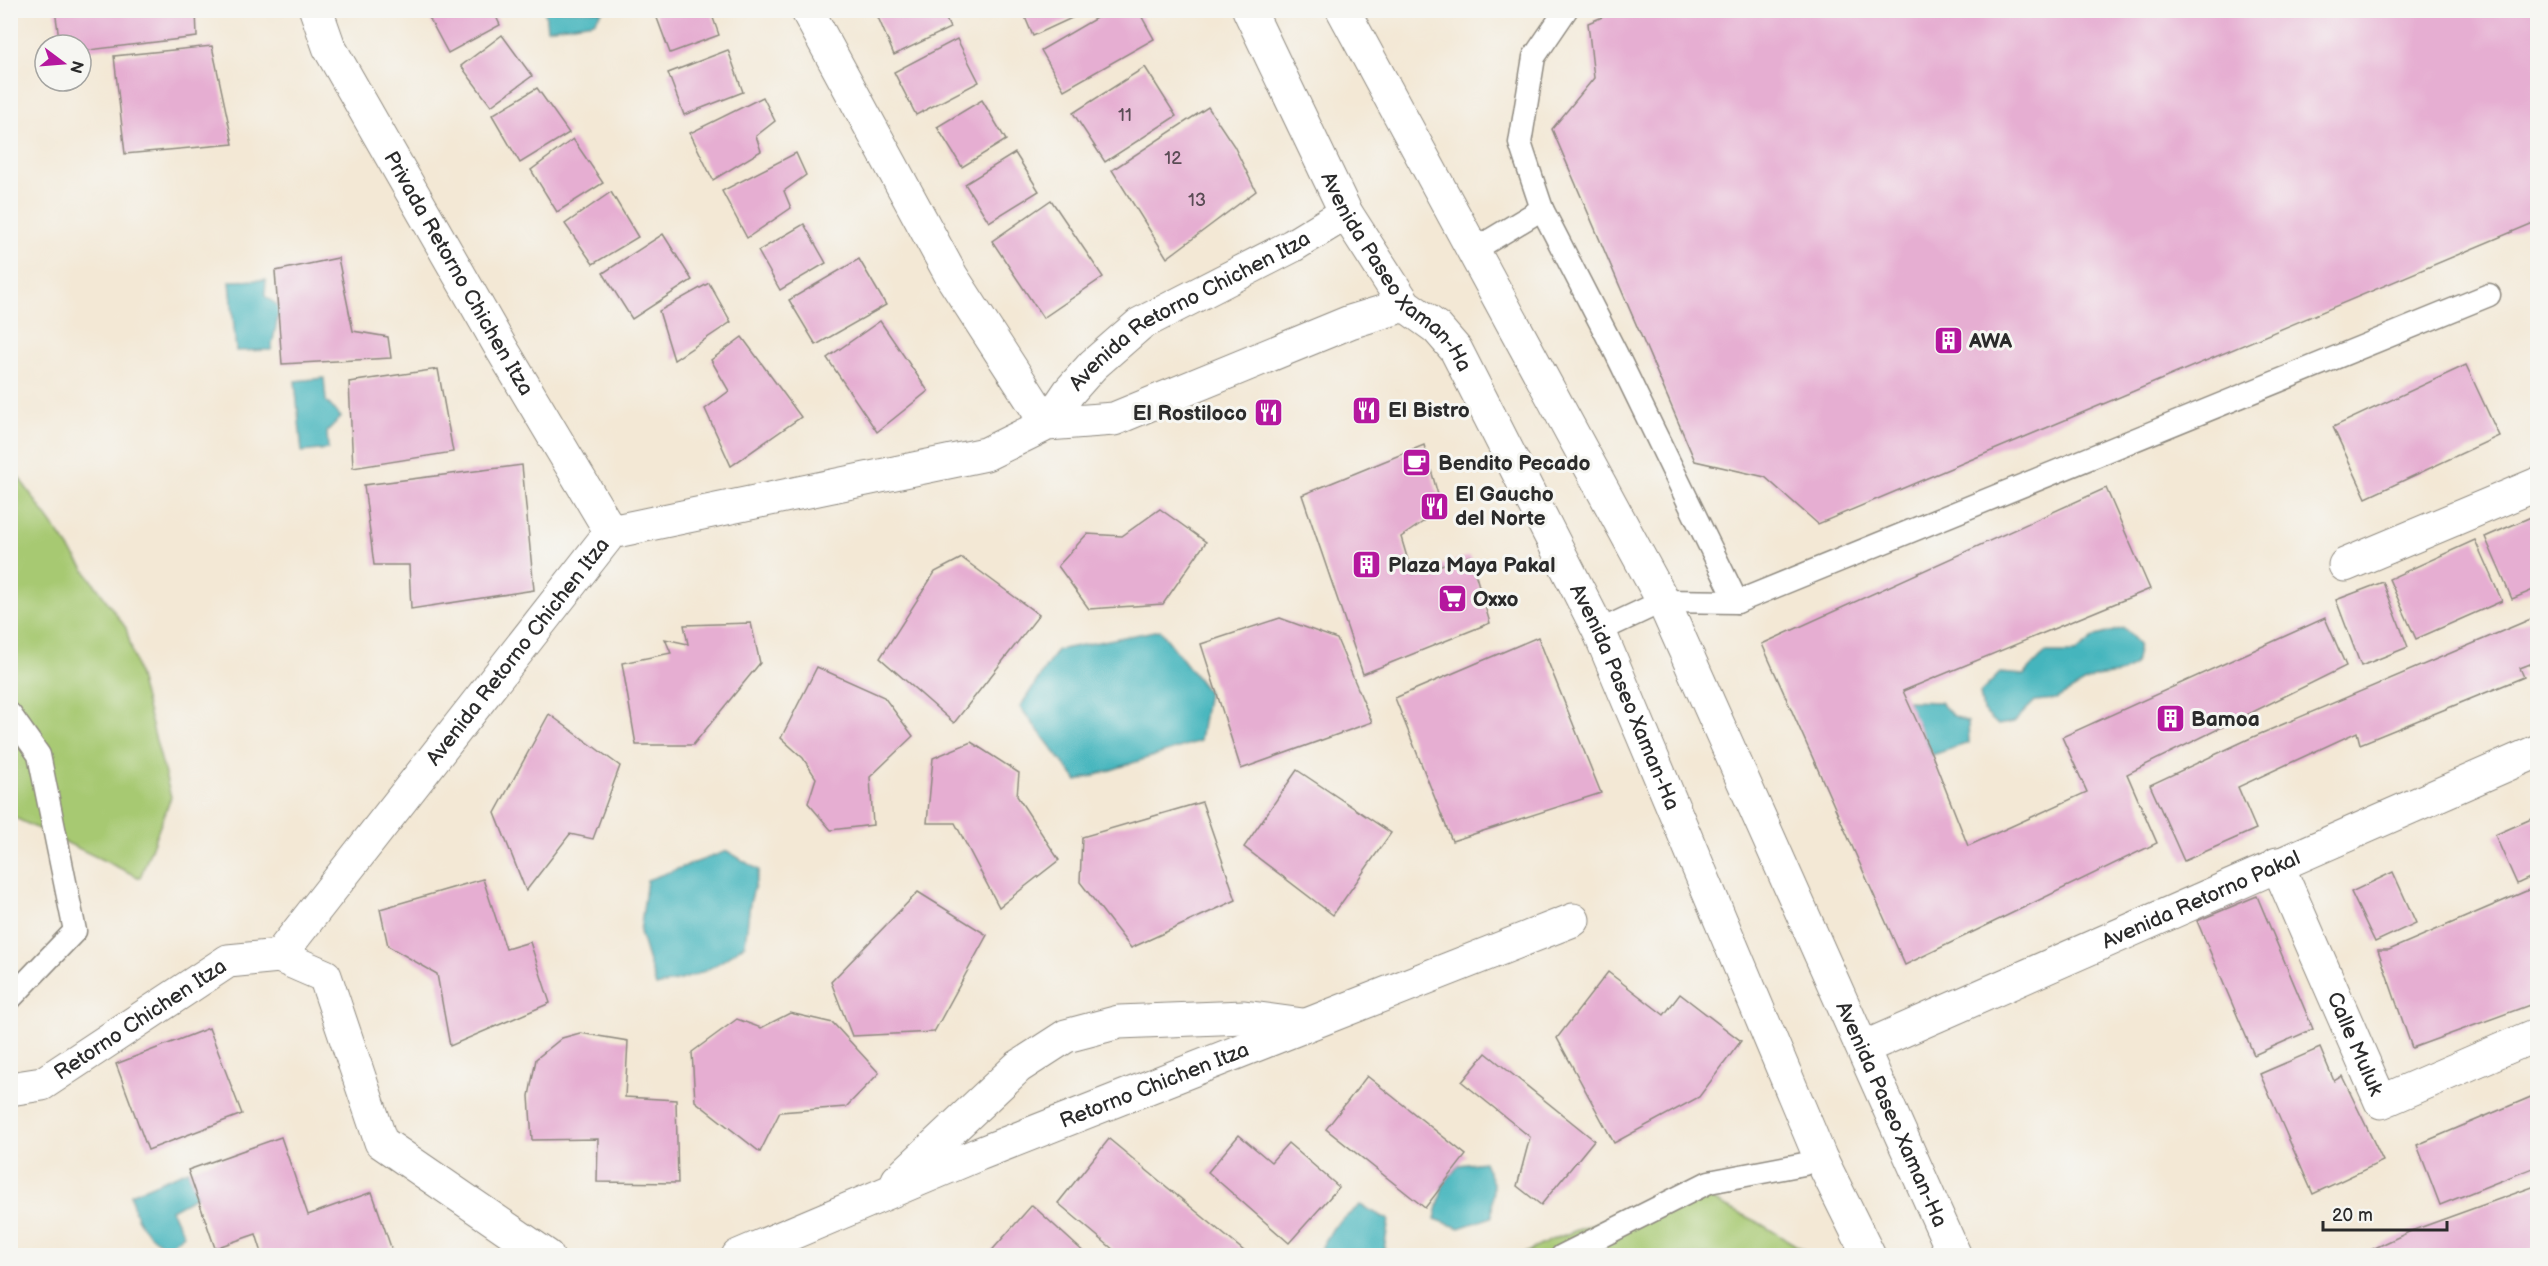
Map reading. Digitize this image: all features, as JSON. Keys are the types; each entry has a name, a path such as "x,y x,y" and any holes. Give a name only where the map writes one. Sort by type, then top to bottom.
{"street":[{"name":"Privada Retorno Chichen Itza","path":"315,10 329,47 500,346 610,532"},
{"path":"807,10 952,277 1047,424"},
{"name":"Avenida Paseo Xaman-Ha","path":"1249,10 1346,213 1405,305 1437,328 1456,350 1599,631 1820,1156 1869,1256"},
{"name":"Avenida Paseo Xaman-Ha","path":"1343,10 1663,601 1955,1256"},
{"name":"Avenida Retorno Chichen Itza","path":"1047,424 1069,392 1093,364 1140,324 1292,246 1346,213"},
{"name":"Avenida Retorno Chichen Itza","path":"279,956 610,532 986,454 1047,424 1114,419 1350,322 1405,305"},
{"path":"2345,565 2538,484"},
{"name":"Avenida Retorno Pakal","path":"1863,1048 2538,751"},
{"name":"Calle Muluk","path":"2277,864 2381,1102 2538,1034"},
{"name":"Retorno Chichen Itza","path":"738,1256 884,1194 1573,920"},
{"name":"Retorno Chichen Itza","path":"10,1089 42,1084 228,961 279,956 325,976 381,1142 547,1256"},
{"path":"884,1194 1018,1067 1066,1036 1119,1022 1244,1017 1305,1025"}],"lane":[{"path":"1566,10 1534,57 1520,143 1542,209 1616,353 1737,603"},
{"path":"1474,250 1542,209"},
{"path":"1599,631 1663,601 1737,603 2489,295"},
{"path":"10,714 39,755 75,931 10,999"},
{"path":"1562,1256 1708,1182 1803,1164 1820,1156"}],"green space":[{"path":"10,465 126,628 171,797 140,878 13,817 11,813"},
{"path":"1688,1188 1761,1224 1812,1255 1519,1256 1551,1240"}],"water":[{"path":"545,10 603,11 594,22 547,29"},
{"path":"266,280 265,296 280,307 271,350 236,351 230,281"},
{"path":"324,378 326,401 341,417 327,431 328,449 302,452 295,381"},
{"path":"2124,628 2139,644 2135,665 2119,674 2095,677 2056,699 2035,701 2014,722 1998,725 1983,711 1980,693 2000,673 2024,675 2045,653 2075,653 2096,636"},
{"path":"1160,630 1208,692 1200,741 1077,781 1020,707 1057,650"},
{"path":"1907,701 1940,702 1952,715 1968,722 1969,743 1932,755"},
{"path":"727,851 759,870 750,903 745,944 724,960 704,971 682,980 656,986 640,932 647,880"},
{"path":"1484,1162 1493,1183 1492,1217 1459,1228 1435,1219 1443,1185 1459,1165"},
{"path":"188,1170 197,1196 171,1210 184,1234 168,1247 153,1238 142,1226 135,1212 131,1194"},
{"path":"1360,1205 1389,1220 1383,1255 1317,1255 1333,1228"}],"building":[{"path":"55,10 196,10 197,37 93,50 93,33 58,33"},
{"path":"425,10 493,10 500,25 448,53"},
{"path":"654,10 723,10 712,15 719,35 670,53"},
{"path":"875,10 942,10 950,28 894,55"},
{"path":"1022,10 1089,10 1033,36"},
{"path":"1110,10 1138,10 1154,39 1064,90 1041,50"},
{"name":"AWA","path":"1619,10 2538,10 2538,221 1818,524 1765,477 1695,461 1552,129 1594,78 1588,23"},
{"path":"502,35 532,76 491,106 461,66"},
{"path":"957,39 979,82 916,115 894,72"},
{"path":"212,46 233,144 125,154 114,56"},
{"path":"728,50 743,92 684,115 668,73"},
{"path":"1145,67 1176,116 1105,162 1073,113"},
{"path":"537,88 569,133 520,163 492,115"},
{"path":"763,97 775,121 756,136 761,151 713,180 690,133"},
{"path":"982,100 1006,140 962,167 937,127"},
{"path":"1208,107 1234,146 1256,191 1167,258 1112,170"},
{"path":"573,139 603,183 557,212 531,170"},
{"path":"796,153 806,175 784,191 791,208 747,238 722,191"},
{"path":"1015,153 1039,191 989,222 965,184"},
{"path":"611,192 638,237 593,264 565,224"},
{"path":"1051,200 1103,277 1043,318 992,241"},
{"path":"804,224 826,263 780,290 758,251"},
{"path":"663,234 692,280 632,319 603,273"},
{"path":"338,258 353,331 388,337 391,358 282,364 275,271"},
{"path":"859,259 886,305 816,345 789,300"},
{"path":"709,283 731,322 674,360 659,311"},
{"path":"880,321 928,391 877,432 827,358"},
{"path":"742,337 801,417 731,466 705,409 729,391 711,360"},
{"path":"2466,365 2499,436 2366,498 2333,427"},
{"path":"438,369 453,452 353,468 349,382"},
{"name":"Plaza Maya Pakal","path":"1424,445 1442,509 1401,537 1412,574 1470,556 1490,623 1363,674 1302,495"},
{"path":"522,465 534,590 411,609 409,565 374,565 364,485"},
{"name":"Bamoa","path":"2106,488 2150,589 1903,691 1932,755 1968,846 2087,792 2062,737 2325,618 2346,666 2127,774 2157,843 1905,965 1762,644"},
{"path":"1160,509 1206,542 1163,604 1089,609 1058,566 1087,534 1122,536"},
{"path":"2538,514 2538,588 2512,599 2485,537"},
{"path":"2475,540 2502,601 2416,639 2389,579"},
{"path":"962,558 1039,615 954,723 880,658 935,572"},
{"path":"2383,582 2408,647 2361,666 2336,600"},
{"path":"2538,616 2538,661 2520,668 2524,677 2360,744 2357,732 2238,787 2256,829 2184,861 2150,785 2253,737"},
{"path":"1280,618 1337,639 1372,722 1241,769 1201,644"},
{"path":"751,623 760,663 693,745 636,745 622,663 671,653 665,639 688,644 684,625"},
{"path":"1538,637 1601,793 1452,841 1395,698"},
{"path":"817,667 884,697 913,736 870,777 873,825 831,830 808,803 816,778 803,758 781,738"},
{"path":"549,714 620,766 593,839 570,834 526,891 495,813"},
{"path":"971,742 1019,773 1017,796 1059,860 999,907 955,823 927,823 933,758"},
{"path":"1297,770 1391,833 1333,915 1244,847"},
{"path":"1202,802 1236,900 1131,948 1080,882 1082,837"},
{"path":"2538,816 2538,874 2517,884 2495,835"},
{"path":"2393,872 2416,923 2375,942 2351,892"},
{"path":"483,879 506,949 530,942 550,1003 450,1046 437,974 388,946 380,909"},
{"path":"2538,886 2538,1002 2412,1048 2378,950 2389,950"},
{"path":"918,892 987,935 934,1032 852,1036 831,982"},
{"path":"2257,896 2313,1029 2254,1055 2197,921"},
{"path":"1608,972 1664,1015 1680,994 1741,1041 1699,1097 1614,1143 1557,1038"},
{"path":"790,1013 833,1023 879,1073 846,1107 780,1112 760,1152 695,1101 692,1052 737,1019 761,1028"},
{"path":"209,1028 242,1114 148,1150 116,1064"},
{"path":"580,1033 628,1041 625,1097 676,1100 678,1183 597,1182 598,1139 532,1140 529,1096 536,1059 562,1038"},
{"path":"2320,1048 2334,1081 2342,1076 2383,1161 2313,1194 2260,1074"},
{"path":"1486,1053 1594,1140 1541,1205 1517,1186 1530,1137 1462,1082"},
{"path":"1367,1076 1466,1155 1425,1208 1326,1129"},
{"path":"2538,1094 2538,1166 2440,1205 2417,1145"},
{"path":"1239,1135 1271,1162 1288,1143 1339,1187 1289,1243 1208,1172"},
{"path":"281,1137 308,1215 372,1192 394,1256 263,1256 256,1234 215,1248 188,1170"},
{"path":"1109,1139 1250,1256 1121,1256 1058,1203"},
{"path":"2538,1185 2538,1247 2516,1256 2358,1256 2411,1231"},
{"path":"1032,1205 1088,1256 987,1256"},
{"path":"905,1250 914,1256 901,1256"}],"place":[{"name":"AWA","path":"1948,341"},
{"name":"El Bistro","path":"1367,410"},
{"name":"El Rostiloco","path":"1268,413"},
{"name":"Bendito Pecado","path":"1417,463"},
{"name":"El Gaucho del Norte","path":"1434,506"},
{"name":"Plaza Maya Pakal","path":"1367,565"},
{"name":"Oxxo","path":"1452,599"},
{"name":"Bamoa","path":"2170,719"}]}
